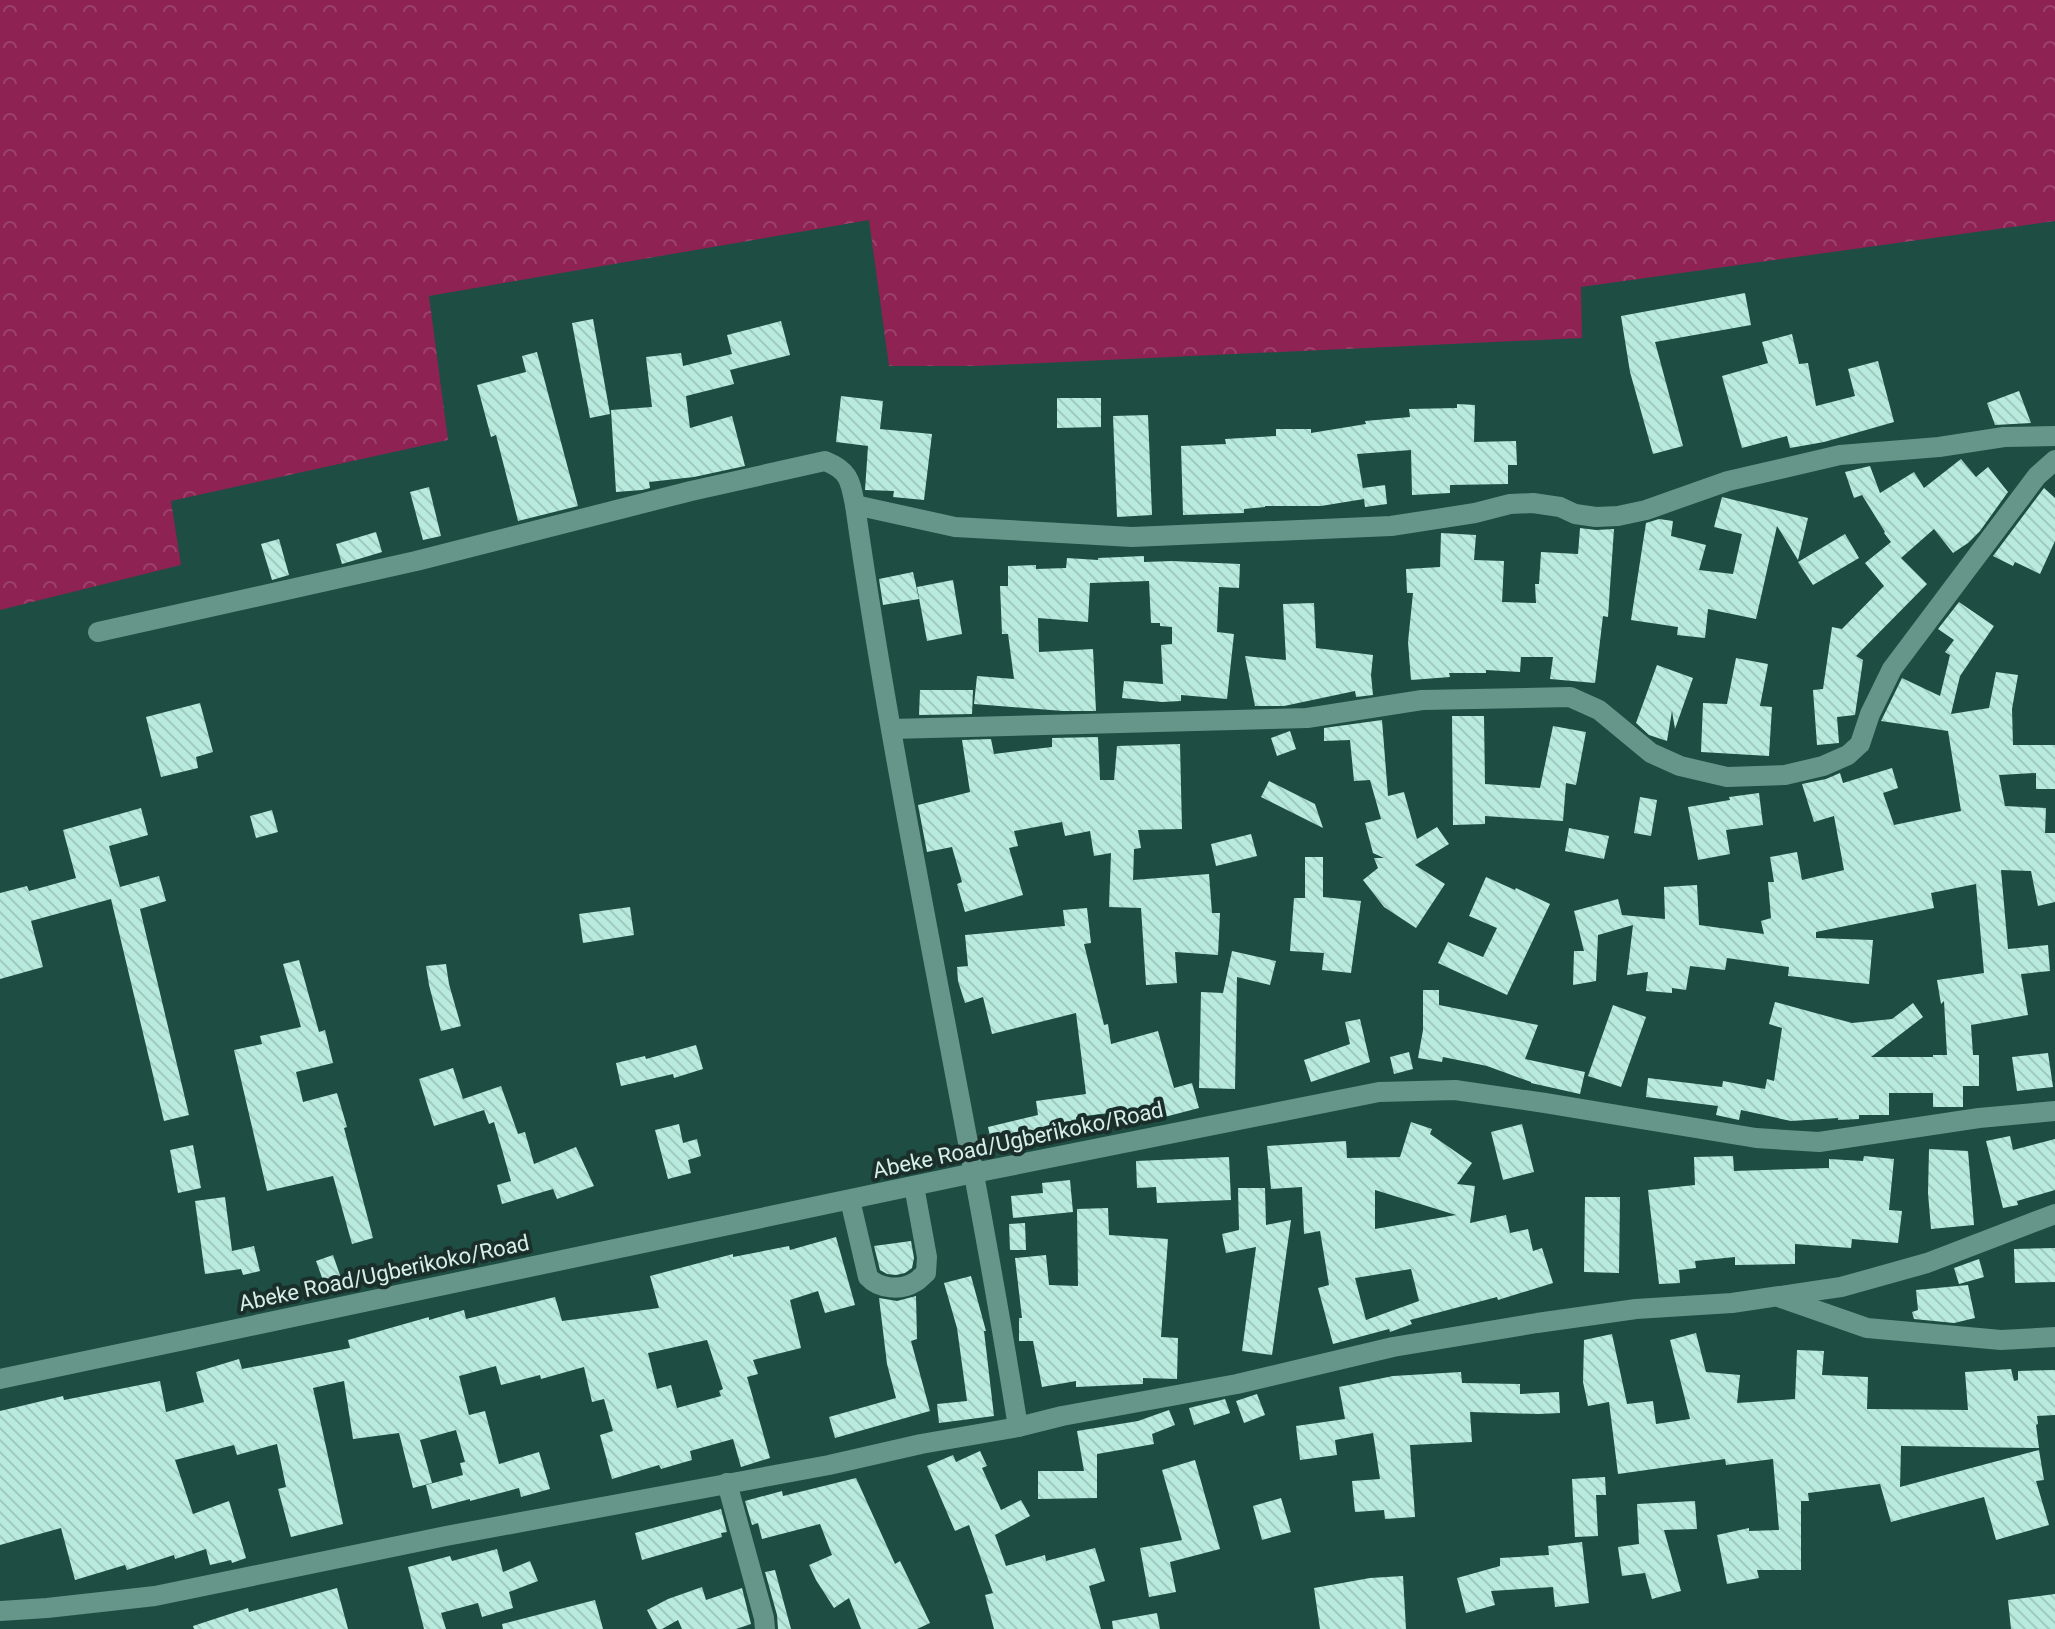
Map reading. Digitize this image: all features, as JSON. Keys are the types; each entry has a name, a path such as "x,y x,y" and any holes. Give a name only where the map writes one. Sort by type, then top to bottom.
{"street":[{"path":"855,505 955,527 1132,537 1391,526 1475,513 1510,504 1533,503 1560,507 1575,514 1618,516 1646,510 1728,481 1840,455 1939,447 2004,437 2055,436"},
{"path":"891,729 1307,718 1422,700 1570,697 1599,710 1651,753 1680,766 1727,777 1798,772 1848,755 1860,744 1870,714 1892,669 2037,476 2055,460"},
{"path":"98,632 416,561 691,491 825,461 839,467 849,480 855,505 891,729 1018,1427"},
{"name":"Abeke Road/Ugberikoko/Road","path":"0,1379 974,1173 1379,1092 1455,1090 1756,1138 1819,1142 1979,1118 2055,1111"},
{"path":"850,1200 868,1277 874,1284 901,1286 914,1283 926,1273 927,1257 914,1186"},
{"path":"0,1611 155,1596 446,1536 829,1465 1062,1416 1237,1384 1393,1347 1636,1309 1732,1303 1841,1287 1927,1263 2055,1214"},
{"path":"1778,1296 1867,1328 2001,1340 2055,1337"},
{"path":"727,1483 765,1629"}],"green space":[{"path":"0,0 2055,0 2055,221 1581,287 1582,338 976,366 889,366 869,220 429,296 448,440 171,501 181,565 0,610"}],"building":[{"path":"1745,293 1751,325 1655,342 1683,446 1653,454 1630,372 1621,316"},
{"path":"593,319 610,414 590,418 572,323"},
{"path":"781,321 790,355 730,370 734,384 686,396 690,428 732,416 745,466 694,477 649,482 650,488 616,492 611,410 652,407 646,357 681,353 683,366 732,354 727,335"},
{"path":"1792,334 1799,364 1808,363 1816,406 1855,396 1848,369 1878,361 1894,422 1824,442 1790,448 1787,436 1742,448 1722,376 1768,363 1762,342"},
{"path":"537,352 578,506 518,521 496,435 491,437 477,385 526,372 522,356"},
{"path":"2019,391 2031,423 1995,425 1987,403"},
{"path":"841,396 883,401 880,429 932,434 924,500 893,497 894,491 865,490 868,446 836,442"},
{"path":"1057,398 1101,398 1101,427 1057,428"},
{"path":"1457,404 1475,405 1474,442 1516,441 1517,465 1508,465 1508,484 1450,485 1450,493 1412,495 1411,450 1357,454 1364,495 1363,488 1385,485 1387,504 1365,507 1364,499 1321,506 1265,506 1244,509 1244,513 1183,515 1181,446 1226,444 1225,439 1276,436 1276,429 1311,429 1311,433 1366,424 1365,421 1410,417 1409,409 1457,408"},
{"path":"1148,415 1152,515 1117,517 1113,416"},
{"path":"1961,459 1976,477 1988,467 2008,492 1980,531 1953,553 1934,529 1901,558 1927,584 1856,656 1863,660 1855,715 1837,717 1839,743 1817,745 1813,690 1823,689 1832,627 1842,629 1884,586 1865,563 1891,542 1862,495 1854,498 1845,472 1870,466 1880,493 1914,472 1924,488"},
{"path":"429,487 441,536 423,540 410,492"},
{"path":"2044,488 2055,498 2055,541 2040,574 1993,556"},
{"path":"1722,497 1808,518 1798,560 1777,526 1756,619 1708,609 1705,638 1677,635 1678,627 1631,620 1646,523 1659,519 1673,521 1671,536 1706,545 1699,570 1733,574 1742,534 1714,527"},
{"path":"1580,528 1614,529 1608,617 1603,616 1595,683 1550,679 1553,657 1521,657 1520,672 1486,670 1486,673 1449,673 1450,677 1411,680 1408,642 1413,593 1407,593 1406,569 1440,567 1441,533 1476,535 1474,560 1504,561 1502,602 1536,603 1535,584 1539,584 1541,552 1578,554"},
{"path":"376,532 382,552 342,564 336,544"},
{"path":"1845,534 1859,558 1813,585 1798,562"},
{"path":"279,539 289,575 272,580 261,544"},
{"path":"1144,556 1144,562 1240,564 1239,588 1219,587 1217,632 1234,634 1227,699 1181,695 1181,701 1162,702 1122,698 1124,681 1163,684 1161,645 1172,644 1172,627 1151,623 1149,581 1090,583 1088,622 1038,618 1039,652 1093,649 1096,711 974,704 977,676 1014,679 1008,634 1002,634 1000,586 1008,586 1008,566 1066,568 1067,558 1098,560"},
{"path":"913,572 919,599 883,605 879,579"},
{"path":"953,580 962,634 927,641 917,587"},
{"path":"1959,602 1994,626 1960,676 1951,714 1989,708 1996,672 2018,675 2012,709 2013,745 2055,745 2055,789 2036,789 2036,773 1999,775 2005,806 2046,808 2045,833 2055,833 2055,902 2038,906 2031,871 2001,870 2008,949 2048,945 2050,971 2021,974 2028,1015 1971,1025 1973,1055 1979,1055 1979,1086 1963,1086 1963,1107 1933,1107 1933,1093 1889,1093 1889,1115 1791,1121 1741,1110 1739,1120 1716,1115 1718,1106 1646,1097 1648,1078 1722,1087 1723,1081 1765,1089 1767,1079 1774,1081 1782,1028 1769,1024 1775,1002 1852,1023 1892,1019 1913,1003 1923,1017 1871,1057 1947,1055 1944,1001 1941,1004 1937,980 1984,973 1976,884 1931,893 1934,908 1816,932 1816,938 1873,940 1869,984 1788,976 1789,967 1727,958 1725,970 1690,966 1686,990 1672,988 1672,993 1646,991 1648,972 1627,975 1633,925 1598,935 1596,981 1573,985 1574,951 1584,951 1574,911 1618,899 1622,915 1665,919 1664,887 1697,885 1699,925 1764,934 1761,921 1771,918 1768,882 1774,882 1770,857 1797,852 1802,880 1844,870 1834,816 1814,822 1802,784 1840,773 1843,783 1892,768 1898,788 1883,793 1894,825 1961,811 1948,731 1881,721 1902,678 1940,696 1950,655 1945,652 1954,640 1938,629"},
{"path":"1314,603 1316,648 1373,655 1373,695 1356,697 1355,691 1284,706 1255,706 1245,656 1286,660 1283,604"},
{"path":"1736,658 1768,664 1760,706 1772,707 1769,756 1701,752 1703,703 1727,704"},
{"path":"1657,665 1693,678 1675,729 1672,711 1667,741 1649,735 1636,723"},
{"path":"920,690 973,690 972,714 919,715"},
{"path":"200,703 213,752 196,757 198,768 161,777 146,717"},
{"path":"1452,716 1484,716 1485,784 1540,788 1553,726 1586,732 1576,785 1566,783 1563,821 1485,816 1485,824 1453,825"},
{"path":"1382,720 1388,796 1404,792 1417,839 1437,827 1449,844 1415,865 1445,884 1416,928 1384,907 1363,880 1378,868 1374,858 1384,858 1373,853 1365,823 1381,819 1370,780 1354,781 1350,740 1324,741 1324,728"},
{"path":"1290,731 1296,749 1277,756 1271,738"},
{"path":"1098,737 1100,780 1114,780 1117,746 1180,744 1182,829 1138,830 1141,848 1134,849 1133,880 1209,874 1212,913 1220,913 1218,955 1175,952 1177,983 1146,985 1141,908 1109,907 1111,853 1094,856 1090,831 1065,836 1062,822 1014,831 1018,846 1009,848 1023,895 965,912 957,884 962,882 952,847 927,852 918,805 970,792 962,740 991,739 994,754 1052,747 1052,738"},
{"path":"1269,781 1315,804 1323,828 1261,797"},
{"path":"1759,793 1763,825 1726,830 1730,854 1698,860 1688,807"},
{"path":"1640,797 1657,800 1651,836 1634,833"},
{"path":"141,808 148,835 109,846 120,887 159,876 166,901 140,909 189,1115 164,1121 111,899 31,921 43,967 0,979 0,893 27,886 29,891 76,878 63,830"},
{"path":"272,810 278,832 256,838 250,816"},
{"path":"1569,828 1609,836 1604,859 1565,851"},
{"path":"1251,834 1257,856 1216,866 1211,844"},
{"path":"1305,857 1323,857 1323,897 1361,901 1351,973 1322,970 1324,953 1290,951 1294,898 1305,898"},
{"path":"1486,877 1550,904 1507,995 1438,963 1448,942 1483,957 1497,928 1469,916"},
{"path":"630,907 634,935 583,943 579,914"},
{"path":"1087,908 1091,943 1084,944 1111,1044 1158,1031 1174,1088 1192,1083 1199,1108 1130,1126 1126,1111 1076,1117 1076,1125 1027,1131 1028,1137 992,1146 988,1127 1038,1115 1036,1101 1086,1094 1076,1013 992,1034 983,997 965,1003 958,981 957,967 968,966 965,935 1065,926 1063,910"},
{"path":"1232,951 1276,961 1270,985 1237,977 1235,1089 1199,1088 1201,992 1223,993"},
{"path":"299,960 319,1032 325,1030 333,1063 296,1072 303,1102 337,1093 373,1238 352,1244 333,1176 267,1191 234,1050 262,1044 260,1036 301,1027 283,964"},
{"path":"446,964 461,1026 441,1031 426,966"},
{"path":"1423,990 1439,990 1439,1005 1538,1025 1525,1059 1585,1072 1580,1094 1531,1083 1487,1066 1443,1057 1442,1062 1418,1058 1423,1030"},
{"path":"1613,1005 1646,1017 1621,1087 1588,1076"},
{"path":"1360,1019 1370,1062 1311,1082 1304,1060 1350,1044 1345,1022"},
{"path":"696,1045 703,1069 674,1078 673,1074 621,1086 616,1063 645,1056 646,1059"},
{"path":"1409,1052 1413,1069 1394,1074 1390,1057"},
{"path":"2048,1053 2053,1087 2017,1091 2012,1057"},
{"path":"453,1068 463,1099 501,1086 518,1134 525,1132 534,1164 576,1147 594,1186 557,1199 553,1189 502,1204 497,1185 511,1181 494,1122 489,1124 484,1110 434,1126 419,1079"},
{"path":"1411,1122 1432,1129 1430,1134 1472,1163 1457,1184 1475,1186 1470,1223 1506,1215 1510,1233 1528,1229 1533,1251 1542,1248 1553,1283 1498,1300 1497,1297 1410,1320 1412,1324 1390,1332 1389,1329 1333,1344 1318,1288 1329,1285 1320,1231 1304,1234 1302,1187 1271,1189 1267,1146 1346,1141 1347,1158 1400,1157","holes":["1375,1190 1456,1215 1375,1229","1411,1269 1419,1301 1366,1320 1355,1278"]},
{"path":"679,1124 683,1143 697,1139 701,1156 688,1160 691,1173 668,1179 655,1130"},
{"path":"1522,1124 1534,1172 1503,1180 1491,1132"},
{"path":"2010,1136 2013,1150 2055,1139 2055,1190 2003,1208 1986,1141"},
{"path":"193,1145 201,1188 178,1193 170,1150"},
{"path":"1929,1149 1968,1151 1974,1225 1931,1229"},
{"path":"1733,1156 1734,1171 1829,1168 1829,1159 1863,1161 1864,1156 1894,1159 1889,1210 1902,1211 1898,1243 1852,1239 1851,1248 1795,1244 1795,1264 1735,1265 1735,1257 1695,1261 1696,1268 1679,1270 1680,1283 1659,1284 1648,1190 1695,1185 1694,1157"},
{"path":"1229,1157 1231,1200 1157,1203 1156,1187 1137,1188 1136,1161"},
{"path":"1070,1180 1073,1212 1013,1218 1011,1196 1043,1193 1042,1183"},
{"path":"1238,1188 1265,1188 1266,1225 1291,1220 1272,1355 1242,1351 1256,1247 1226,1253 1222,1234 1239,1230"},
{"path":"225,1197 232,1251 254,1246 260,1271 243,1275 241,1269 205,1274 195,1201"},
{"path":"1585,1197 1620,1197 1619,1273 1584,1272"},
{"path":"1108,1208 1109,1235 1168,1239 1161,1337 1178,1338 1177,1379 1143,1378 1143,1384 1076,1387 1076,1381 1042,1387 1033,1341 1019,1341 1019,1318 1022,1318 1015,1258 1046,1255 1049,1285 1078,1286 1077,1209"},
{"path":"1025,1223 1026,1250 1010,1250 1009,1224"},
{"path":"836,1237 855,1305 825,1313 818,1291 790,1300 801,1348 753,1360 758,1374 747,1377 770,1458 741,1467 733,1439 690,1451 692,1460 661,1469 659,1465 612,1479 600,1435 613,1431 604,1399 592,1402 584,1367 541,1379 540,1375 501,1385 496,1366 459,1376 469,1415 485,1411 499,1464 539,1452 550,1489 521,1497 519,1488 432,1509 426,1485 463,1475 460,1463 465,1462 456,1430 420,1440 432,1483 413,1488 399,1433 353,1439 344,1381 313,1388 343,1524 291,1537 278,1489 286,1487 277,1444 237,1455 234,1445 175,1460 193,1514 229,1501 246,1558 210,1565 206,1549 175,1559 174,1555 127,1570 125,1565 75,1580 61,1528 0,1545 0,1411 63,1396 64,1400 160,1381 166,1412 204,1402 196,1372 239,1359 242,1369 350,1348 348,1340 429,1317 429,1320 464,1310 466,1319 555,1297 562,1321 659,1308 650,1276 733,1254 733,1257 789,1246 790,1250","holes":["707,1340 723,1389 719,1391 721,1396 677,1408 671,1385 657,1389 648,1353"]},
{"path":"911,1241 912,1268 896,1275 880,1270 874,1246"},
{"path":"2055,1248 2055,1282 2015,1283 2014,1249"},
{"path":"333,1255 341,1278 324,1283 316,1261"},
{"path":"1979,1259 1984,1277 1959,1284 1954,1268"},
{"path":"971,1276 986,1331 994,1416 939,1423 937,1404 967,1401 957,1328 944,1283"},
{"path":"1968,1285 1975,1318 1954,1323 1914,1319 1912,1312 1918,1310 1916,1290"},
{"path":"916,1296 917,1339 911,1341 930,1411 835,1438 829,1417 896,1398 887,1364 879,1298 897,1301"},
{"path":"1696,1333 1706,1372 1740,1375 1737,1403 1795,1399 1797,1350 1824,1351 1822,1375 1868,1377 1867,1409 1968,1410 1965,1372 2011,1369 2014,1381 2018,1380 2018,1371 2055,1370 2055,1415 2037,1416 2039,1448 1901,1446 1900,1487 2039,1450 2044,1480 2036,1481 2049,1525 1996,1540 1984,1497 1891,1522 1880,1484 1808,1493 1809,1501 1801,1501 1801,1570 1757,1570 1759,1578 1727,1584 1717,1535 1749,1528 1749,1531 1779,1530 1773,1459 1726,1465 1725,1459 1618,1474 1609,1402 1588,1406 1583,1382 1584,1340 1612,1334 1627,1404 1653,1401 1656,1424 1690,1419 1670,1340"},
{"path":"1461,1372 1462,1383 1520,1384 1520,1394 1559,1392 1560,1413 1470,1412 1472,1442 1410,1445 1415,1517 1385,1519 1384,1510 1355,1512 1352,1481 1380,1479 1373,1433 1335,1440 1337,1455 1300,1460 1296,1426 1345,1419 1339,1387 1393,1376"},
{"path":"1257,1394 1265,1415 1244,1423 1236,1401"},
{"path":"1225,1399 1230,1413 1194,1425 1189,1408"},
{"path":"1169,1410 1175,1425 1152,1434 1154,1444 1097,1454 1097,1498 1038,1499 1038,1471 1084,1471 1077,1431 1138,1421"},
{"path":"980,1451 987,1466 982,1468 1001,1510 1021,1500 1030,1516 995,1535 1006,1566 1045,1555 1046,1561 1095,1548 1105,1581 1089,1586 1101,1629 994,1629 985,1595 993,1593 969,1525 955,1531 927,1466 953,1455 956,1462"},
{"path":"1195,1460 1220,1549 1170,1562 1176,1592 1149,1597 1140,1548 1182,1540 1162,1470"},
{"path":"1605,1477 1606,1495 1596,1495 1598,1536 1575,1537 1572,1479"},
{"path":"856,1478 895,1564 900,1561 930,1623 917,1629 861,1629 849,1598 834,1608 809,1565 832,1555 820,1524 762,1539 758,1523 752,1525 745,1501 782,1491 783,1496"},
{"path":"1281,1498 1291,1532 1262,1540 1253,1506"},
{"path":"1695,1501 1697,1529 1664,1530 1681,1591 1652,1599 1645,1573 1622,1576 1618,1547 1639,1544 1637,1504"},
{"path":"721,1509 727,1532 721,1533 722,1537 642,1560 635,1533"},
{"path":"1582,1542 1589,1603 1555,1607 1553,1587 1491,1591 1495,1605 1466,1613 1457,1578 1500,1566 1500,1558 1549,1555 1548,1546"},
{"path":"497,1549 503,1572 530,1561 538,1581 509,1592 513,1608 482,1617 478,1603 441,1613 446,1629 424,1629 408,1567 450,1556 452,1561"},
{"path":"775,1570 791,1629 778,1629 765,1572"},
{"path":"1403,1576 1406,1629 1320,1629 1314,1588 1370,1578"},
{"path":"702,1587 706,1600 742,1588 751,1624 736,1629 682,1629 678,1620 657,1629 647,1610"},
{"path":"337,1588 348,1629 194,1629 193,1626 248,1608 249,1612"},
{"path":"2055,1594 2055,1629 2011,1629 2008,1600"},
{"path":"595,1600 603,1629 503,1629 502,1624"},
{"path":"1157,1613 1160,1629 1113,1629 1112,1621"}]}
